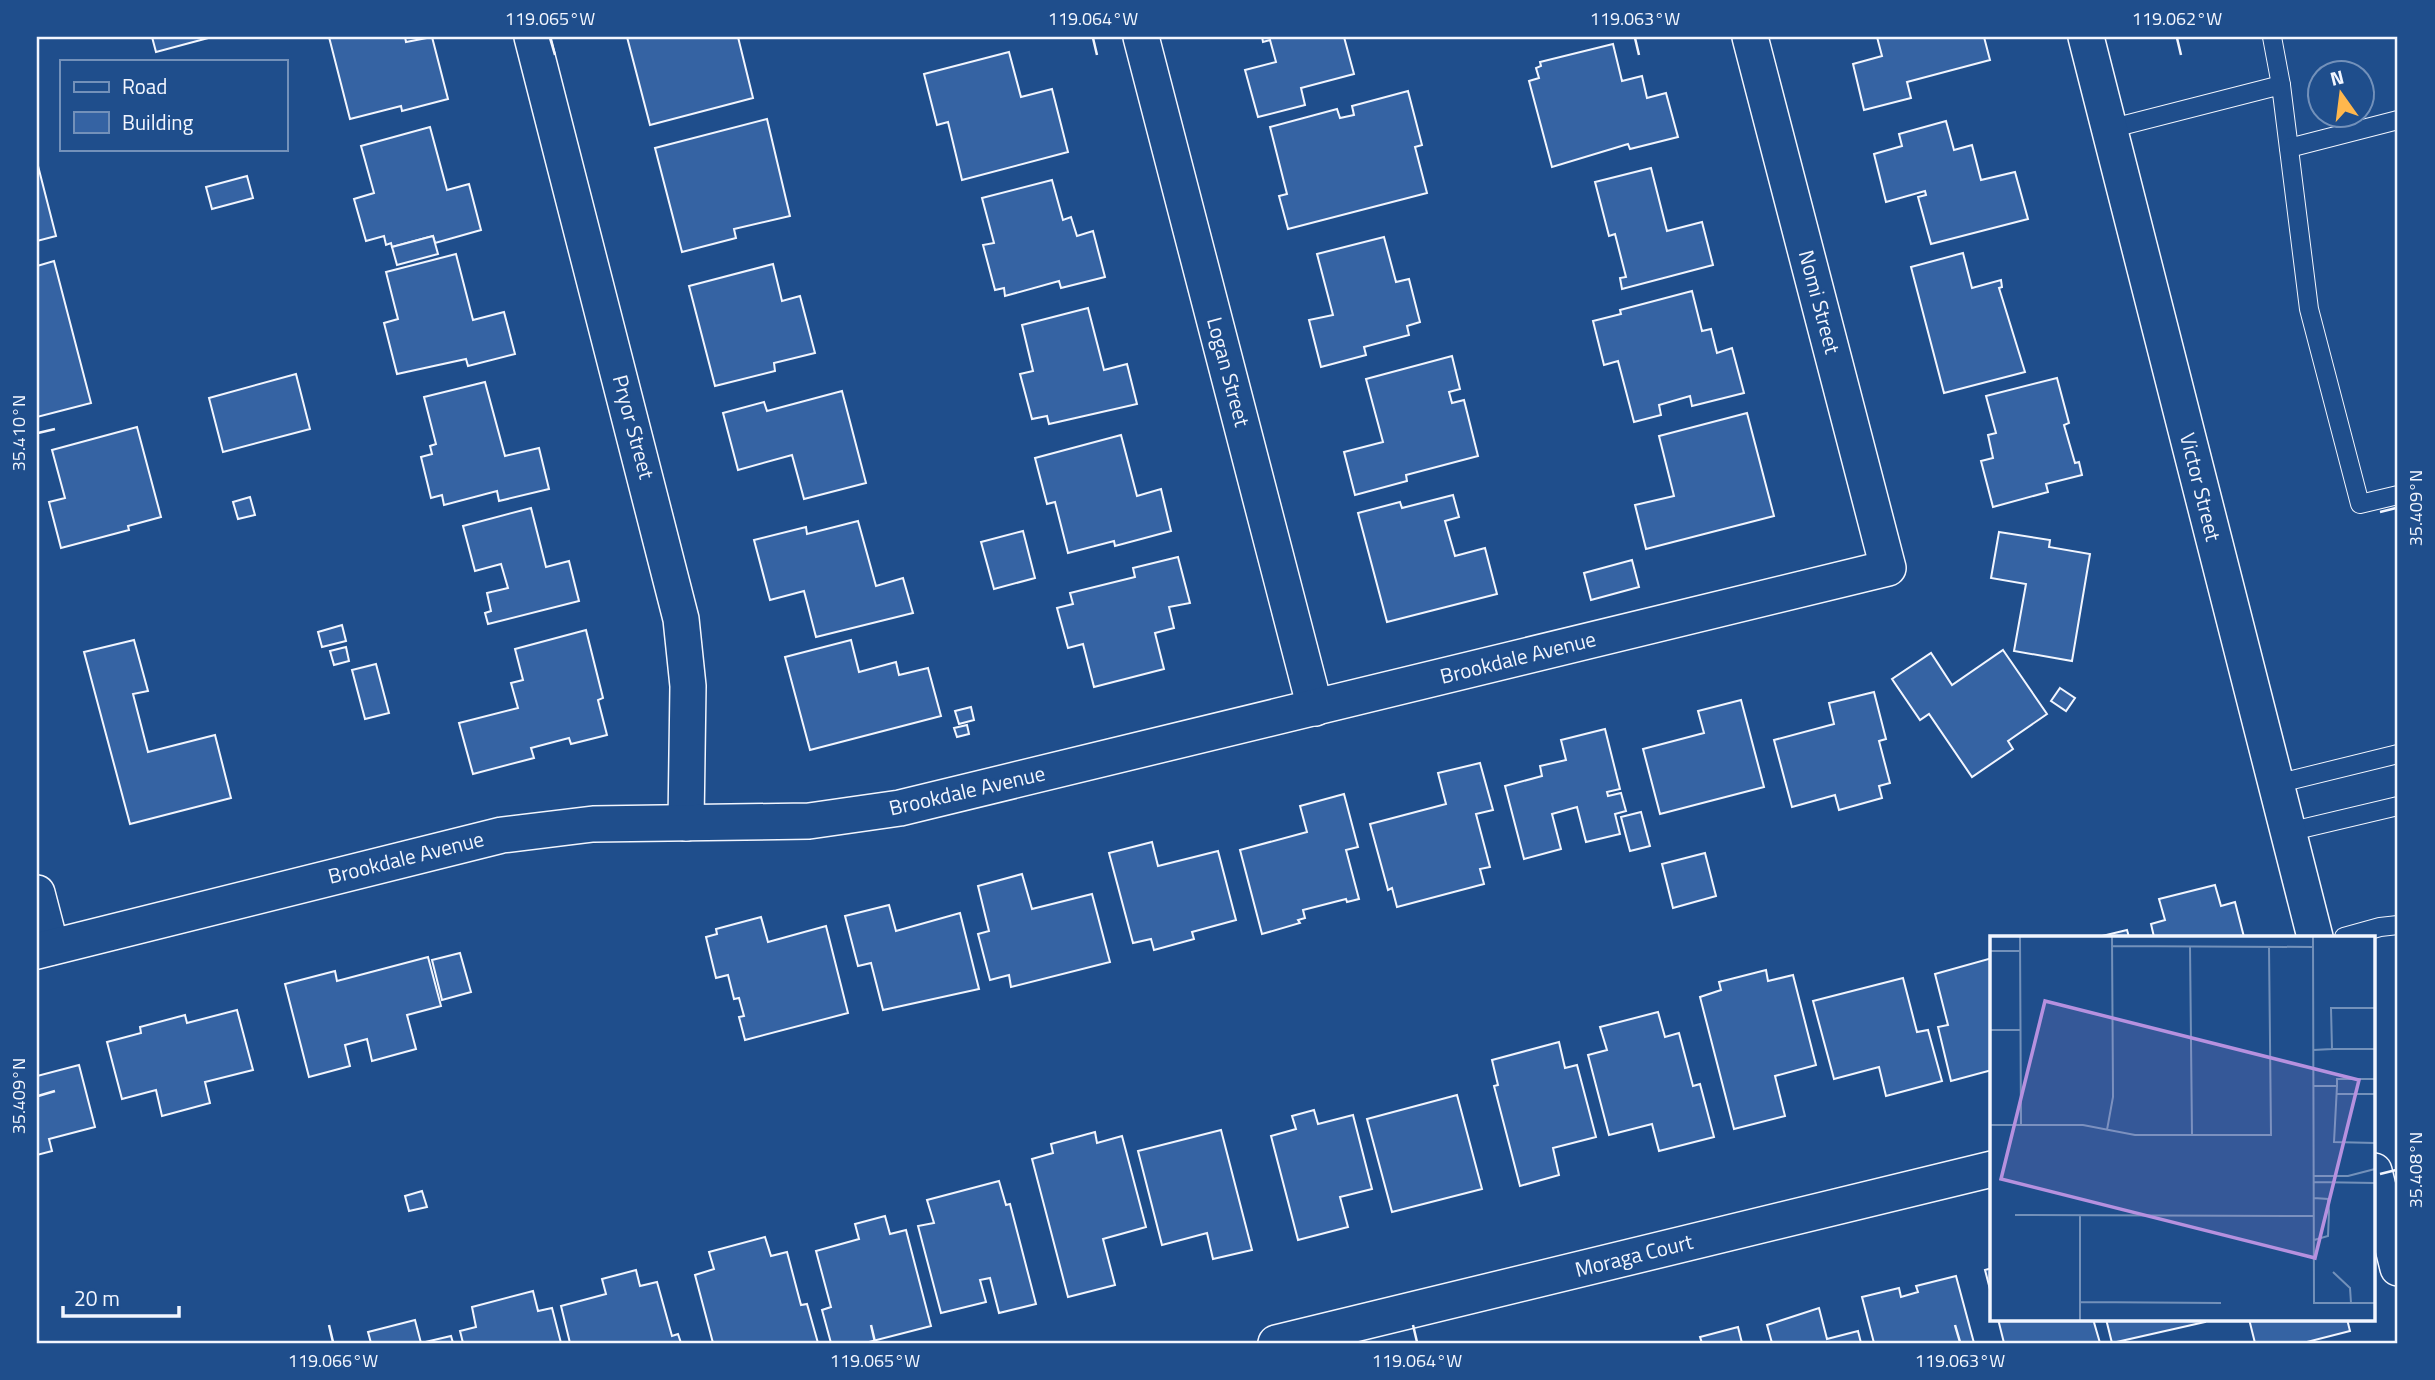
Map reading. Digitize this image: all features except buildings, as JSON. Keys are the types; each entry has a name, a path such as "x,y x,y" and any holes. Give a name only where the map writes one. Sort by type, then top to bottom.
{"street":[{"name":"Pryor Street","path":"532,37 681,619 688,686 686,823"},
{"name":"Logan Street","path":"1141,37 1315,708"},
{"name":"Nomi Street","path":"1750,37 1888,568"},
{"name":"Victor Street","path":"2086,37 2315,936"},
{"name":"Brookdale Avenue","path":"44,949 502,835 593,824 809,821 900,808 1888,568"},
{"path":"37,893 44,949"},
{"name":"Moraga Court","path":"1276,1343 1990,1169"},
{"path":"2376,1178 2397,1255"}],"lane":[{"path":"2272,37 2281,85 2309,309 2360,504 2398,495"},
{"path":"2109,129 2281,85"},
{"path":"2289,148 2398,120"},
{"path":"2276,784 2398,754"},
{"path":"2288,832 2398,806"},
{"path":"2348,936 2398,925"}]}
